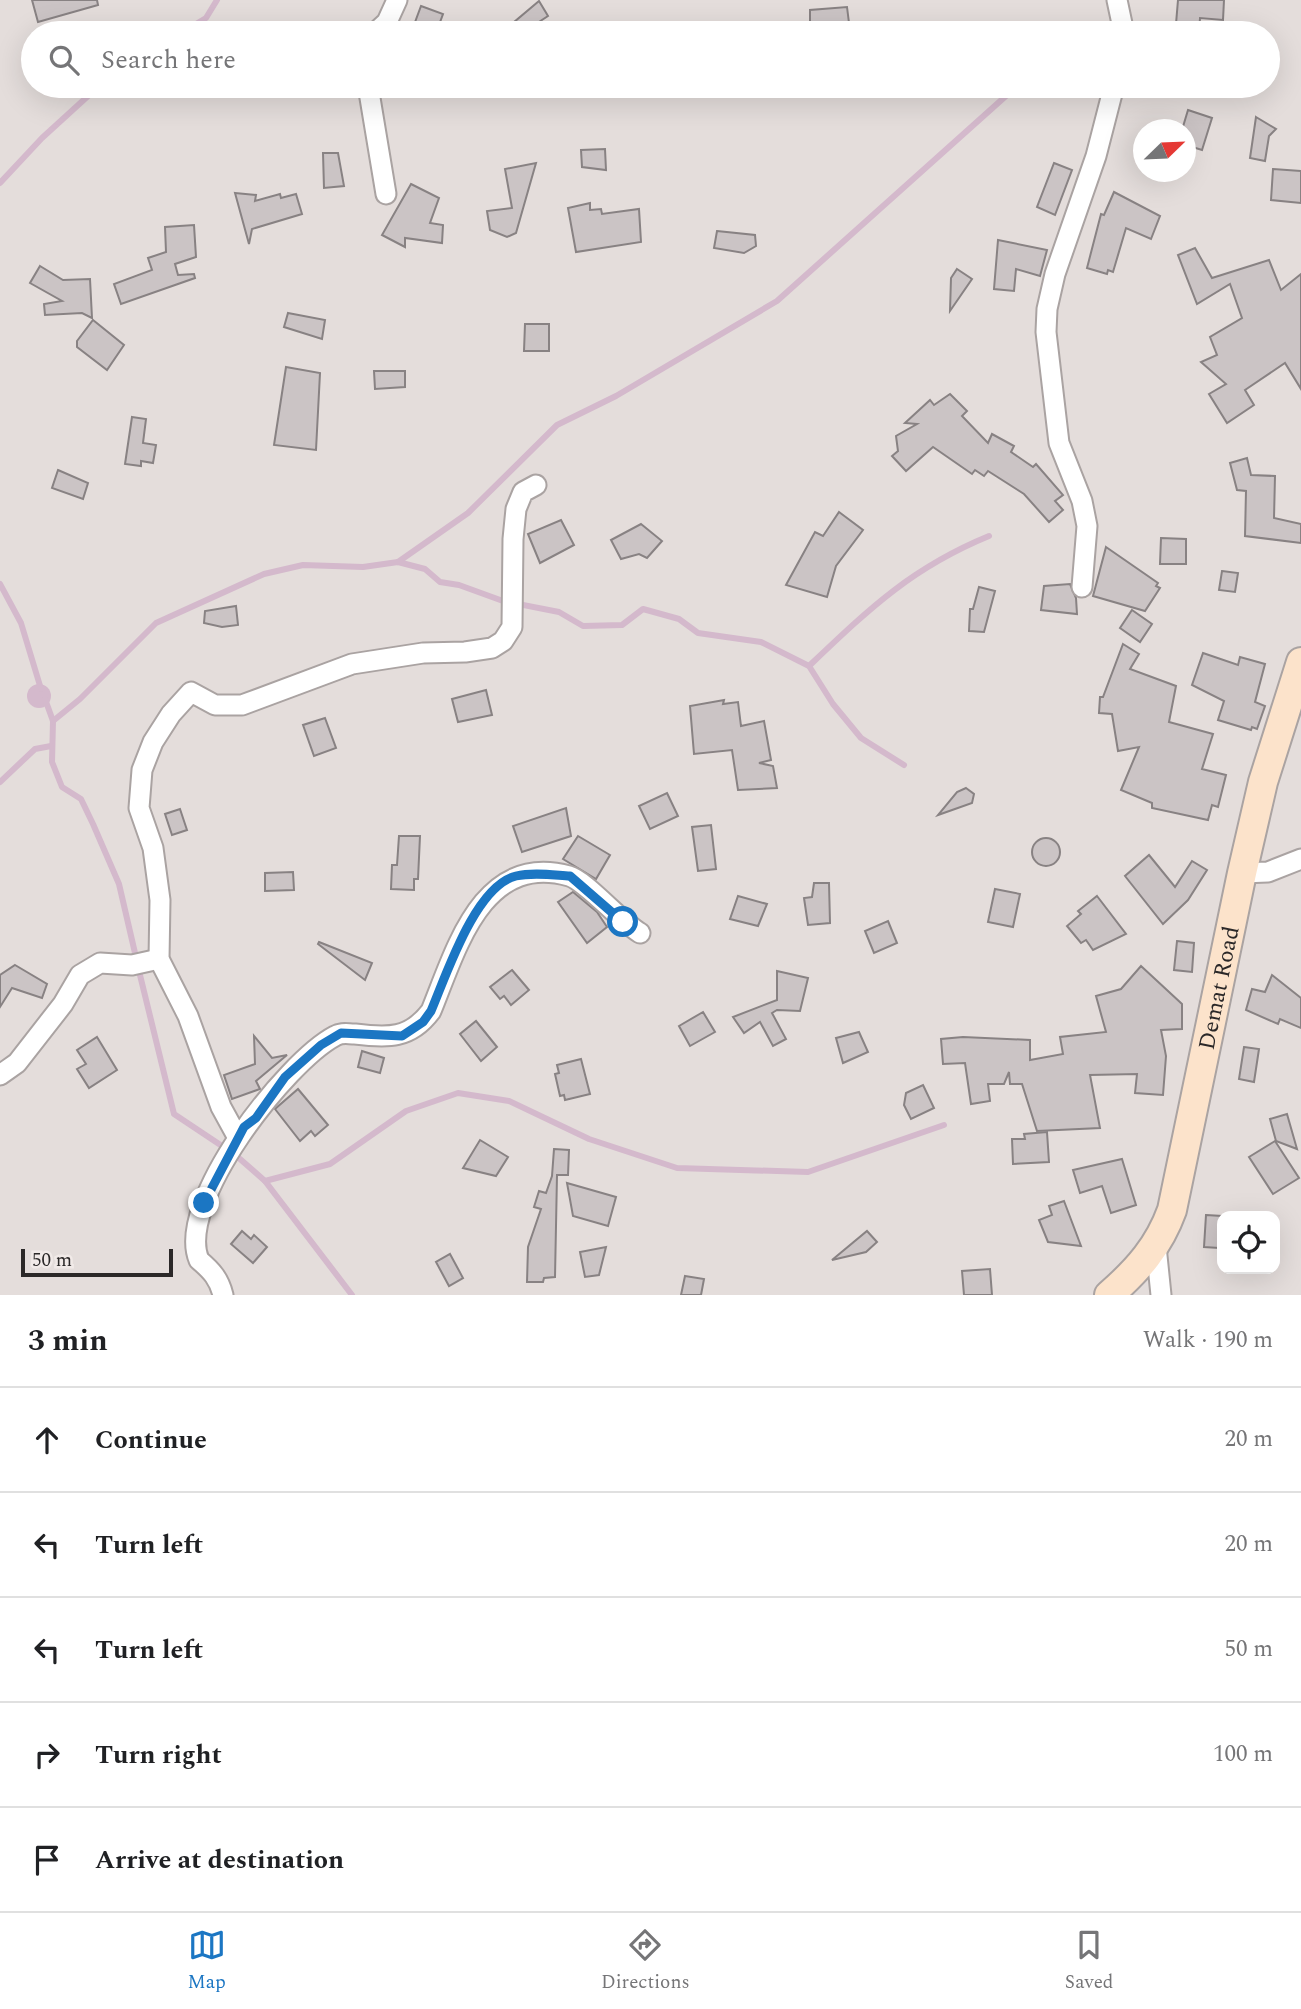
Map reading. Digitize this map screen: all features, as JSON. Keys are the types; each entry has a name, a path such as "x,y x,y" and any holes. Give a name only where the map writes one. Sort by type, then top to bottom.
{"street":[{"path":"387,21 397,0"},
{"path":"1117,0 1121,21"},
{"path":"370,98 386,194"},
{"path":"1082,587 1087,526 1082,500 1059,443 1046,332 1047,309 1055,274 1074,227 1096,156 1111,98"},
{"path":"239,1138 221,1107 188,1016 159,959 160,900 153,848 139,808 142,770 153,743 182,700 191,692 215,705 242,705 352,664 492,648 503,641 512,627 516,509 523,492 536,485"},
{"name":"Demat Road","path":"1109,1295 1145,1262 1156,1246 1165,1231 1181,1181 1242,873 1263,782 1301,662"},
{"path":"1242,873 1268,872 1301,859"},
{"path":"223,1295 219,1279 199,1259 195,1236 204,1203 239,1138 285,1077 332,1038 341,1033 402,1036 423,1022 431,1011 467,927 488,897 514,876 570,876 623,922 640,933"},
{"path":"0,1075 17,1063 63,1004 80,975 100,963 132,965 159,959"},
{"path":"1156,1246 1161,1295"}],"shaded area":[{"path":"39,684 47,688 51,696 47,704 39,708 31,704 27,696 31,688"}],"building":[{"path":"32,0 97,0 98,5 38,21"},
{"path":"1178,0 1224,0 1223,20 1200,18 1200,21 1176,21"},
{"path":"539,1 548,16 540,21 515,21"},
{"path":"421,6 443,14 440,21 415,21"},
{"path":"847,7 849,21 810,21 810,10"},
{"path":"1188,110 1212,118 1202,150 1196,148 1196,119 1185,119"},
{"path":"1256,117 1276,129 1269,136 1265,161 1250,158"},
{"path":"605,149 606,170 582,167 581,150"},
{"path":"323,153 338,153 344,186 324,188"},
{"path":"536,163 516,233 507,237 490,230 487,211 512,208 505,169"},
{"path":"1054,163 1072,170 1055,215 1037,207"},
{"path":"1273,169 1301,171 1301,203 1271,200"},
{"path":"411,184 439,198 430,223 443,225 442,243 405,238 405,247 382,235"},
{"path":"1114,192 1160,216 1151,239 1126,228 1113,272 1108,270 1107,274 1087,268 1101,214 1104,215"},
{"path":"235,193 256,195 255,201 280,194 281,198 296,194 302,214 252,229 249,244"},
{"path":"590,203 590,210 601,209 602,214 639,209 641,242 576,252 568,208"},
{"path":"194,225 196,257 175,264 178,275 194,274 195,278 121,304 114,284 152,270 148,258 166,252 165,227"},
{"path":"717,231 755,235 756,246 744,253 714,248"},
{"path":"998,240 1047,250 1040,276 1016,269 1014,291 994,289"},
{"path":"1195,248 1212,278 1269,260 1281,290 1301,274 1301,389 1285,363 1245,390 1254,405 1227,423 1209,394 1226,384 1201,362 1217,355 1210,337 1242,318 1230,284 1197,304 1178,255"},
{"path":"40,266 63,280 90,279 92,318 82,313 45,315 44,304 62,301 30,283"},
{"path":"957,269 972,279 950,311 951,278"},
{"path":"288,313 325,320 322,339 284,327"},
{"path":"93,320 124,345 107,370 77,347 77,341"},
{"path":"525,324 549,324 549,351 524,351"},
{"path":"286,367 320,373 316,450 274,445"},
{"path":"374,371 405,371 405,387 375,389"},
{"path":"950,394 967,411 962,416 988,443 992,434 1014,446 1011,452 1033,467 1036,464 1063,495 1055,501 1063,510 1049,522 1024,494 988,471 984,476 975,470 972,474 933,447 906,471 892,456 898,451 896,436 917,424 905,423 930,400 934,405"},
{"path":"132,417 146,419 143,443 156,445 153,463 141,461 141,466 125,464"},
{"path":"1247,458 1251,475 1275,476 1274,518 1301,524 1301,543 1245,536 1246,491 1237,490 1230,463"},
{"path":"58,470 88,483 83,499 52,488"},
{"path":"839,512 863,530 836,566 827,597 786,585 815,532 823,536"},
{"path":"561,520 574,545 540,563 528,534"},
{"path":"641,524 662,541 647,558 639,554 621,559 611,540"},
{"path":"1161,538 1186,539 1186,564 1160,564"},
{"path":"1106,547 1158,583 1156,586 1160,588 1145,611 1093,596"},
{"path":"1222,571 1238,573 1235,592 1219,590"},
{"path":"1070,584 1076,598 1077,614 1041,610 1044,586"},
{"path":"979,587 995,591 984,632 969,631 970,609 973,609"},
{"path":"236,606 238,625 222,627 204,623 205,611"},
{"path":"1132,610 1152,624 1140,642 1120,628"},
{"path":"1123,644 1139,654 1130,669 1176,686 1169,722 1213,734 1202,769 1226,775 1218,807 1212,805 1208,820 1152,808 1152,803 1121,790 1139,747 1118,751 1112,714 1099,713 1100,697 1103,697"},
{"path":"1203,653 1238,665 1240,657 1265,664 1255,702 1265,706 1257,729 1252,727 1251,730 1218,720 1224,701 1192,685"},
{"path":"486,690 492,715 458,722 452,699"},
{"path":"724,700 723,704 738,702 741,726 764,721 771,760 759,763 773,766 777,788 738,790 732,750 694,754 690,706"},
{"path":"325,718 336,748 314,756 303,725"},
{"path":"966,788 974,794 972,803 938,815 957,792"},
{"path":"667,793 678,816 650,829 639,806"},
{"path":"566,808 571,836 522,852 513,826"},
{"path":"180,809 187,830 172,835 165,814"},
{"path":"711,825 716,869 698,871 692,827"},
{"path":"399,836 420,836 418,879 414,879 414,890 391,889 392,865 397,865"},
{"path":"578,836 610,855 596,879 563,859"},
{"path":"1046,838 1056,842 1060,852 1056,862 1046,866 1036,862 1032,852 1036,842"},
{"path":"1149,855 1175,887 1192,861 1207,870 1188,900 1163,924 1125,876"},
{"path":"293,872 294,890 265,891 265,873"},
{"path":"814,883 829,883 830,923 808,925 804,898 812,897"},
{"path":"995,889 1020,894 1013,927 988,922"},
{"path":"573,892 597,912 607,927 587,943 558,902"},
{"path":"738,896 767,904 758,926 730,919"},
{"path":"1097,896 1126,934 1093,950 1086,940 1081,943 1067,926 1081,914 1078,911"},
{"path":"888,921 897,943 874,953 865,931"},
{"path":"1177,941 1194,943 1192,972 1174,970"},
{"path":"319,942 372,963 365,980 318,944"},
{"path":"15,965 47,984 42,998 12,988 0,1007 0,975"},
{"path":"1141,966 1182,1004 1182,1029 1161,1030 1166,1056 1163,1095 1135,1093 1137,1074 1090,1075 1100,1128 1037,1131 1022,1084 1010,1084 1009,1072 1004,1084 988,1084 990,1101 971,1104 965,1063 943,1064 941,1039 963,1037 1030,1040 1030,1060 1063,1054 1060,1037 1106,1032 1096,996 1121,989"},
{"path":"512,970 529,990 511,1005 504,996 500,999 490,987"},
{"path":"777,971 808,978 800,1011 777,1010 772,1013 786,1039 773,1046 760,1022 744,1033 733,1017 777,1000"},
{"path":"1272,975 1301,998 1301,1028 1280,1019 1278,1024 1246,1010 1252,989 1265,992"},
{"path":"703,1012 715,1032 690,1046 679,1026"},
{"path":"476,1021 497,1047 481,1061 460,1034"},
{"path":"859,1032 868,1052 843,1063 836,1038"},
{"path":"254,1036 272,1058 287,1055 256,1081 260,1089 232,1099 224,1075 255,1064"},
{"path":"97,1037 117,1070 89,1088 77,1069 86,1064 77,1050"},
{"path":"1244,1047 1259,1049 1254,1082 1239,1079"},
{"path":"362,1051 384,1058 380,1073 358,1067"},
{"path":"581,1059 590,1094 565,1100 564,1095 560,1096 555,1074 559,1073 557,1065"},
{"path":"923,1085 934,1108 911,1119 904,1105 906,1093"},
{"path":"298,1089 328,1125 315,1136 311,1131 300,1141 275,1109"},
{"path":"1287,1114 1297,1149 1276,1141 1270,1119"},
{"path":"1047,1132 1049,1162 1013,1164 1012,1139 1025,1139 1024,1134"},
{"path":"480,1140 508,1157 496,1176 463,1168"},
{"path":"1275,1141 1299,1178 1273,1194 1249,1157"},
{"path":"554,1149 569,1150 568,1175 557,1175 555,1277 544,1278 543,1282 527,1282 528,1247 541,1209 534,1207 539,1191 546,1193 552,1176"},
{"path":"1122,1159 1136,1205 1111,1213 1102,1186 1080,1193 1073,1170"},
{"path":"567,1183 616,1197 608,1226 573,1216"},
{"path":"1064,1201 1081,1246 1048,1242 1039,1220 1052,1215 1049,1206"},
{"path":"1206,1215 1217,1216 1217,1248 1204,1247"},
{"path":"242,1231 251,1239 254,1235 267,1247 253,1263 231,1244"},
{"path":"867,1231 877,1242 866,1252 832,1260"},
{"path":"606,1247 599,1275 585,1277 580,1252"},
{"path":"450,1254 463,1278 449,1286 436,1262"},
{"path":"990,1269 992,1295 964,1295 962,1271"},
{"path":"685,1276 704,1279 701,1295 681,1295"}],"waterway":[{"path":"201,21 206,18 217,0"},
{"path":"0,183 42,138 86,98"},
{"path":"398,562 468,513 557,425 616,396 777,301 1004,98"},
{"path":"809,666 851,626 914,576 961,548 989,536"},
{"path":"53,721 80,699 156,623 264,574 303,565 363,567 398,562 425,569 440,582 459,585 503,601 559,612 583,626 622,625 643,609 679,619 698,633 761,642 809,666 833,704 861,738 904,765"},
{"path":"0,584 21,623 41,689"},
{"path":"45,699 53,721 52,762 62,787 81,799 93,824 119,884 135,953"},
{"path":"0,782 35,749 51,746"},
{"path":"139,971 174,1114 225,1148"},
{"path":"240,1159 265,1181 330,1164 406,1111 458,1093 509,1101 589,1139 677,1168 808,1172 944,1125"},
{"path":"265,1181 352,1295"}],"route":[{"path":"204,1203 244,1127 256,1118 285,1077 321,1045 341,1033 402,1036 423,1022 431,1011 467,927 488,897 504,881 514,876 537,874 570,876 623,922"}]}
